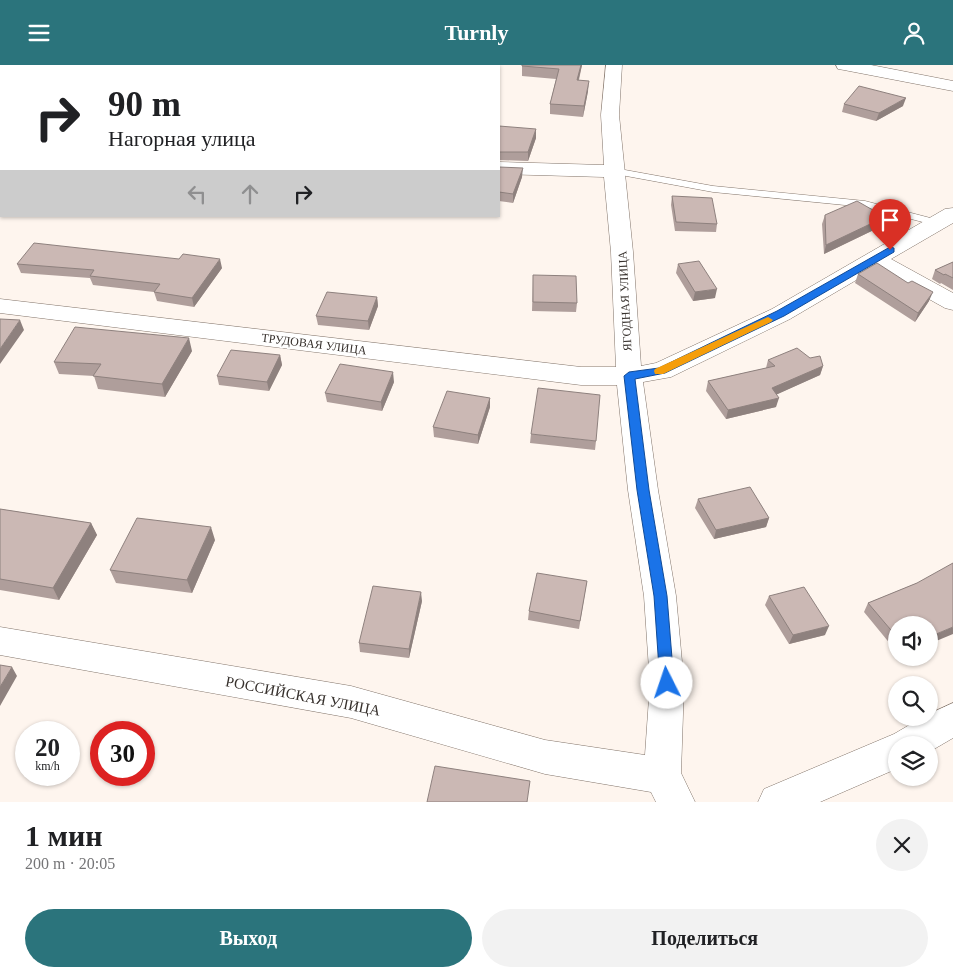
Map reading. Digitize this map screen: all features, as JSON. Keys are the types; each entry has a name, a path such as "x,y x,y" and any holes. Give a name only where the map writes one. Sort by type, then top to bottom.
{"street":[{"name":"ЯГОДНАЯ УЛИЦА","path":"614,65 610,115 622,252 629,376 643,490 660,596 667,683 669,789"},
{"path":"844,65 953,86"},
{"path":"500,168 614,171"},
{"name":"ТРУДОВАЯ УЛИЦА","path":"0,306 581,376 629,376 662,371 781,314 945,218"},
{"path":"874,259 953,303"},
{"name":"РОССИЙСКАЯ УЛИЦА","path":"0,641 351,703 669,789"},
{"path":"924,736 953,719"},
{"path":"777,802 888,754"}],"lane":[{"path":"614,171 669,183 865,204 945,218"}],"building":[{"path":"522,65 581,65 577,80 589,81 584,106 550,104 559,69"},
{"path":"859,86 906,98 879,113 844,104"},
{"path":"500,126 536,129 528,152 500,152"},
{"path":"500,167 523,168 513,194 500,192"},
{"path":"672,196 712,198 717,224 676,222"},
{"path":"857,201 885,217 826,245 825,215"},
{"path":"34,243 179,259 183,254 220,259 192,298 154,292 160,284 90,276 94,270 17,264"},
{"path":"699,261 717,289 695,292 678,264"},
{"path":"953,262 953,278 935,270"},
{"path":"877,263 908,283 912,281 933,292 918,313 858,274"},
{"path":"533,275 576,276 577,303 533,302"},
{"path":"327,292 377,297 368,321 316,316"},
{"path":"0,319 20,320 0,349"},
{"path":"75,327 189,338 162,384 93,376 101,364 54,362"},
{"path":"797,348 810,358 820,356 823,366 772,388 779,398 728,410 708,381 775,366 768,360"},
{"path":"231,350 280,355 267,382 217,376"},
{"path":"340,364 393,372 381,402 325,393"},
{"path":"538,388 600,395 596,441 531,434"},
{"path":"447,391 490,398 478,435 433,427"},
{"path":"750,487 769,518 716,530 698,499"},
{"path":"0,509 91,523 53,588 0,579"},
{"path":"137,518 211,527 187,580 110,570"},
{"path":"953,563 953,627 938,633 938,616 888,616 888,627 868,603 917,583"},
{"path":"537,573 587,581 580,621 529,611"},
{"path":"373,586 421,592 409,649 359,643"},
{"path":"804,587 829,626 793,635 769,596"},
{"path":"0,665 12,667 0,687"},
{"path":"435,766 530,781 527,802 427,802"}],"slow traffic":[{"path":"659,371 768,320"}],"route":[{"path":"667,683 660,596 643,490 629,376 662,371 781,314 890,250"}]}
